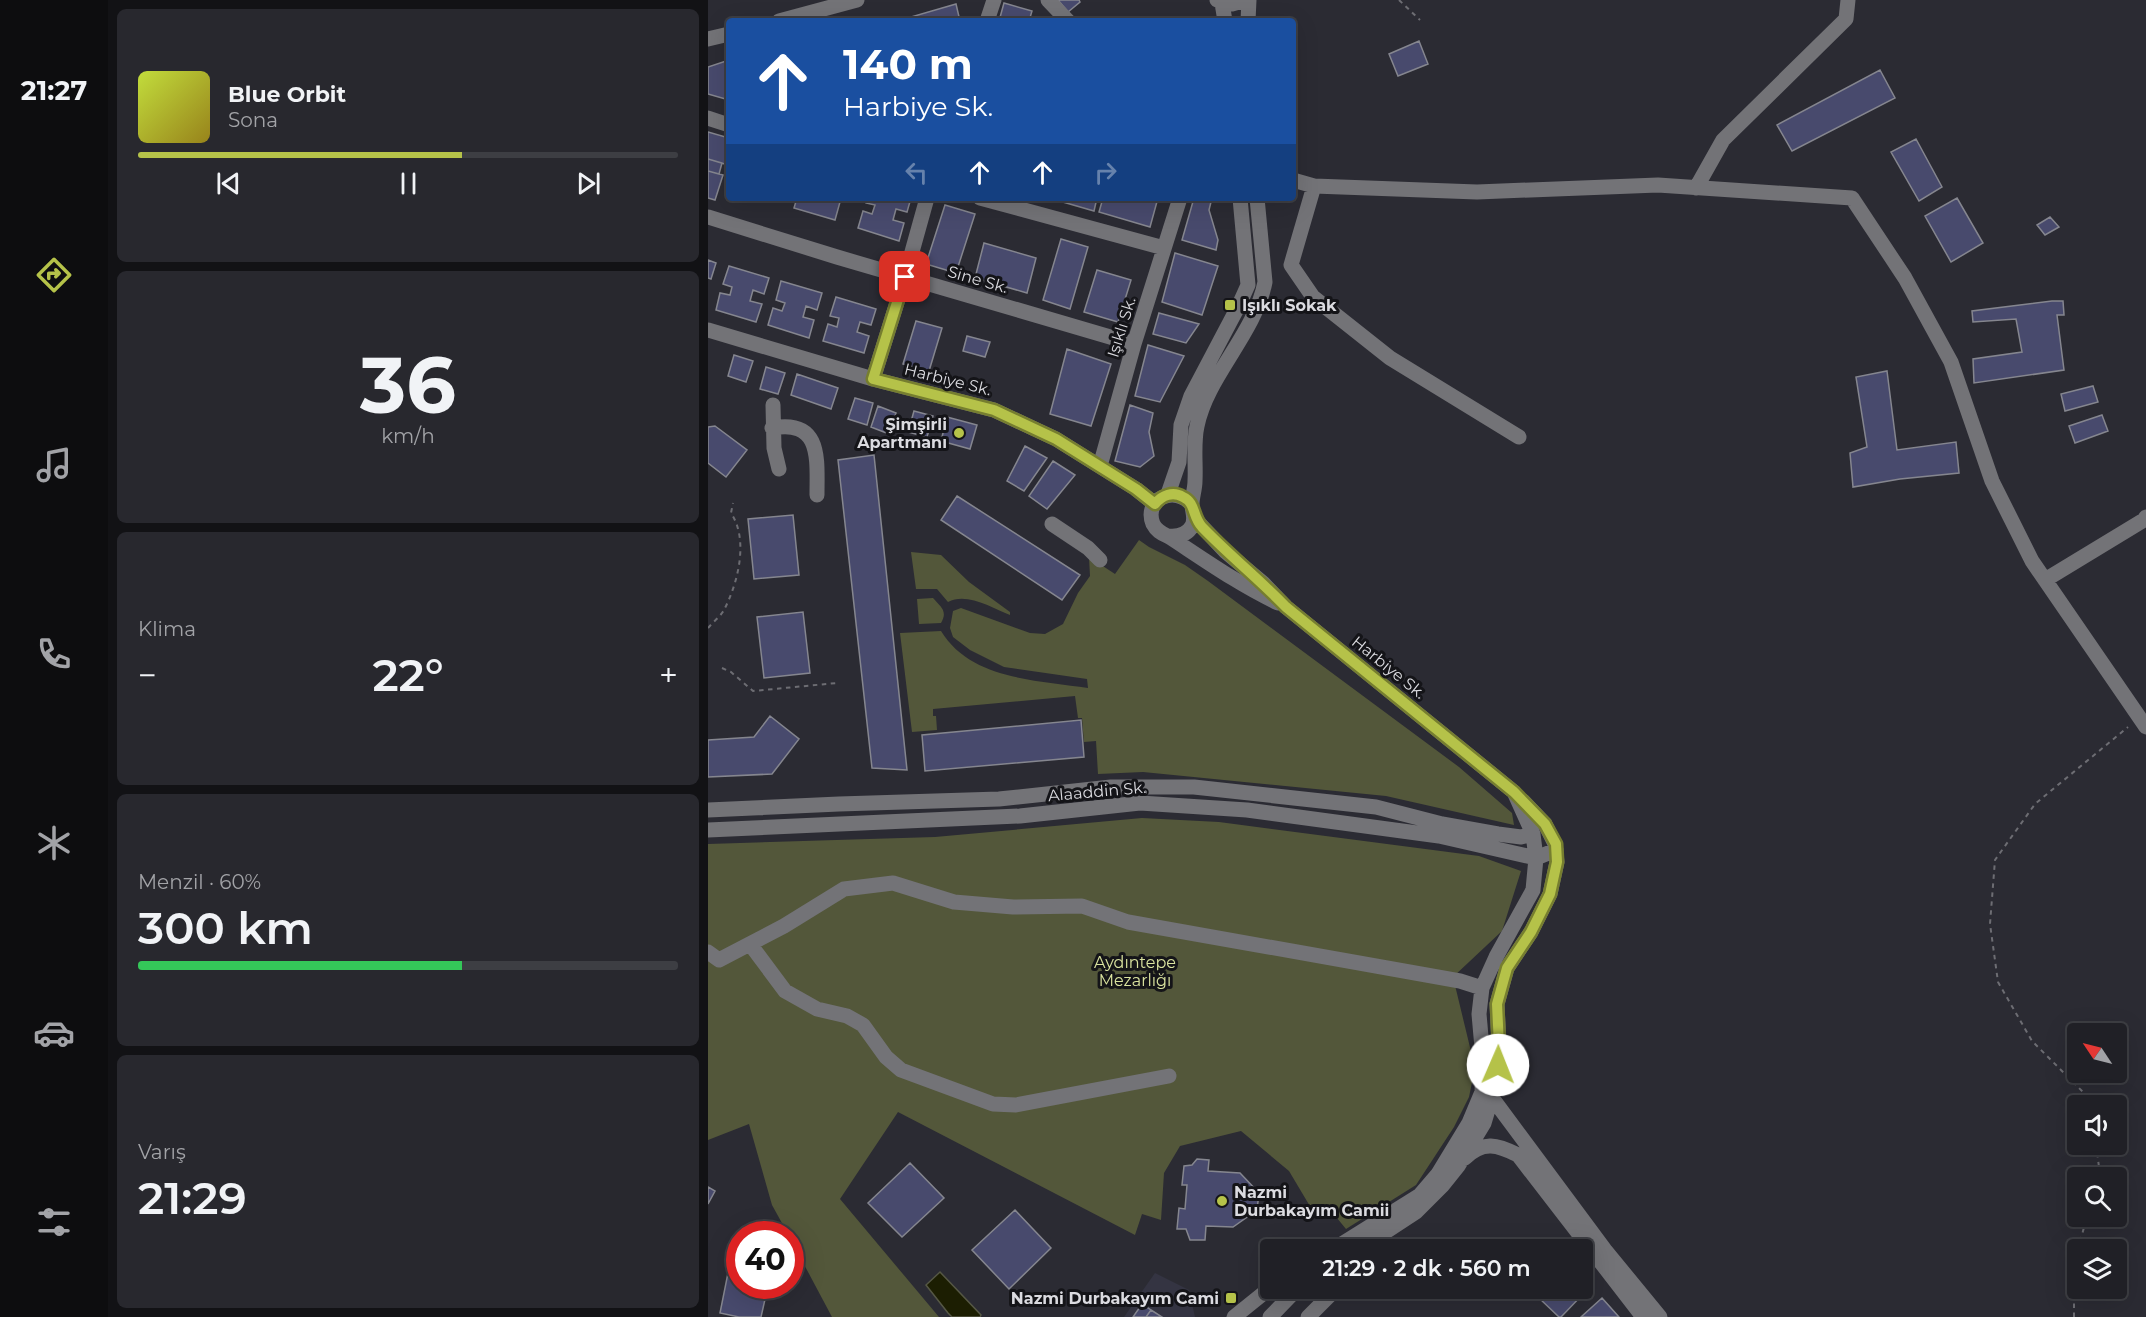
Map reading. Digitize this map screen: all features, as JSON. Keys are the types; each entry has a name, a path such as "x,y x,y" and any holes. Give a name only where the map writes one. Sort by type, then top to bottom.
{"street":[{"path":"790,18 857,0"},
{"path":"988,18 994,0"},
{"path":"1048,0 1065,18"},
{"path":"1224,18 1220,1 1232,4 1247,0 1248,18"},
{"path":"1696,188 1723,140 1846,19 1848,0"},
{"path":"708,39 726,35"},
{"path":"708,118 726,124"},
{"path":"1296,181 1314,186 1477,192 1658,185 1852,198 1905,278 1951,362 1992,481 2032,561 2143,722"},
{"path":"1314,186 1291,265 1313,297 1390,358 1519,437"},
{"path":"873,379 926,201"},
{"path":"991,201 1164,248"},
{"name":"Işıklı Sk.","path":"1100,466 1134,344 1178,201"},
{"path":"1168,494 1179,462 1181,425 1191,396 1248,285 1240,201"},
{"path":"1168,537 1182,535 1192,525 1197,427 1205,401 1263,296 1265,282 1257,201"},
{"name":"Sine Sk.","path":"708,217 1134,344"},
{"name":"Harbiye Sk.","path":"708,330 873,379 994,410 1056,439 1136,489 1155,504"},
{"path":"773,405 772,428 779,469"},
{"path":"772,428 788,425 810,437 816,450 817,495"},
{"path":"1193,512 1182,496 1168,494 1155,504 1153,524 1162,534 1200,560 1252,591 1286,607"},
{"name":"Harbiye Sk.","path":"1193,512 1226,552 1263,583 1286,607 1514,792 1533,834 1536,858 1533,890 1496,957 1482,988 1479,1014 1483,1059 1482,1092 1469,1123 1438,1174 1420,1195 1350,1239"},
{"path":"2045,580 2146,517"},
{"path":"1052,524 1088,548 1100,560"},
{"name":"Alaaddin Sk.","path":"708,810 999,799 1111,787 1194,787 1376,807 1442,824 1498,834 1521,837 1533,834"},
{"path":"1458,1166 1484,1123 1496,1083 1499,1046 1497,1004 1507,968 1531,932 1550,894 1557,862 1556,844 1545,824 1514,792"},
{"path":"859,803 862,823"},
{"name":"Alaaddin Sk.","path":"708,830 1020,816 1140,803 1247,810 1439,836 1536,858"},
{"path":"839,804 839,825"},
{"path":"1536,858 1556,850"},
{"path":"708,952 719,960 784,926 844,889 893,883 954,902 1013,907 1082,906 1128,922 1460,981 1482,988"},
{"path":"750,944 785,991 817,1009 847,1016 863,1025 886,1057 901,1070 993,1104 1016,1105 1169,1076"},
{"path":"1492,1099 1605,1250 1660,1317"},
{"path":"1388,1239 1442,1186 1473,1149 1498,1145 1518,1155 1642,1317"},
{"path":"1375,1239 1416,1212"},
{"path":"1234,1317 1260,1296"},
{"path":"1270,1317 1287,1299"},
{"path":"1308,1317 1326,1299"}],"path":[{"path":"1399,0 1420,20"},
{"path":"708,628 723,613 741,564 738,523 731,513 733,503"},
{"path":"722,668 731,672 753,691 837,683"},
{"path":"2086,1095 2032,1041 1998,982 1990,924 1995,860 2036,804 2143,722"},
{"path":"2074,1299 2074,1317"}],"shaded area":[{"path":"940,1272 981,1315 980,1317 952,1317 948,1313 926,1285"},
{"path":"1155,1273 1189,1290 1195,1317 1124,1317"}],"green space":[{"path":"1139,540 1185,565 1208,581 1459,767 1512,813 1514,825 1386,796 1143,772 1098,774 1096,741 1084,742 1082,718 1078,718 1075,696 933,709 937,730 912,732 900,633 941,631 954,647 969,659 987,668 1027,679 1088,688 1087,679 1004,667 970,650 953,637 950,628 953,611 961,608 1030,633 1045,634 1063,624 1078,593 1090,576 1089,557 1115,574"},
{"path":"911,552 941,555 969,582 1010,612 1010,615 971,600 955,599 948,602 937,589 916,589"},
{"path":"933,598 944,612 941,623 919,624 917,599"},
{"name":"Aydıntepe Mezarlığı","path":"1142,818 1219,822 1479,856 1521,871 1502,931 1453,977 1475,1068 1469,1097 1454,1127 1416,1185 1346,1229 1332,1212 1314,1213 1289,1171 1241,1131 1180,1146 1164,1173 1161,1220 1142,1214 1135,1235 898,1112 840,1199 939,1317 832,1317 804,1264 804,1221 781,1221 772,1205 749,1124 708,1140 708,844 935,837"}],"building":[{"path":"1058,0 1079,0 1080,2 1068,12"},
{"path":"1004,3 1032,11 1030,18 1000,18"},
{"path":"956,4 959,18 907,18"},
{"path":"1419,41 1428,64 1398,76 1389,54"},
{"path":"726,61 726,99 708,94 708,67"},
{"path":"1880,70 1895,98 1792,151 1777,125"},
{"path":"708,132 726,137 726,164 708,159"},
{"path":"1916,139 1942,187 1919,201 1891,152"},
{"path":"708,159 722,163 719,174 708,171"},
{"path":"708,171 723,175 715,200 708,198"},
{"path":"1957,198 1983,243 1951,262 1925,216"},
{"path":"796,201 840,202 835,220 794,208"},
{"path":"866,201 910,201 907,212 896,209 893,220 904,223 899,241 858,228 863,211 872,214 875,205 866,203"},
{"path":"1059,201 1096,201 1094,211"},
{"path":"1102,201 1157,201 1150,227 1099,212"},
{"path":"1193,201 1211,201 1209,210 1218,240 1216,250 1182,240"},
{"path":"945,205 975,214 956,273 926,264"},
{"path":"2050,217 2059,227 2045,235 2037,225"},
{"path":"1061,239 1088,247 1070,309 1043,300"},
{"path":"984,243 1036,258 1027,293 975,278"},
{"path":"1175,253 1218,266 1202,315 1162,302"},
{"path":"708,260 716,263 711,279 708,278"},
{"path":"729,266 769,278 764,294 753,290 750,301 762,304 756,322 716,310 720,293 730,295 732,287 723,284"},
{"path":"1097,270 1131,280 1118,322 1084,312"},
{"path":"781,281 822,293 817,310 806,306 803,317 814,320 809,338 768,325 773,308 782,311 785,303 776,300"},
{"path":"836,297 876,309 871,325 860,322 857,332 869,336 864,353 823,341 828,324 837,327 839,318 830,316"},
{"path":"2063,301 2064,315 2057,315 2064,370 1974,383 1973,359 2022,352 2016,319 1973,322 1972,311"},
{"path":"1159,313 1199,324 1186,343 1153,334"},
{"path":"916,321 942,328 929,371 903,364"},
{"path":"967,336 990,342 985,357 963,351"},
{"path":"1148,345 1184,356 1160,402 1135,396"},
{"path":"1067,349 1111,364 1091,426 1050,414"},
{"path":"734,355 753,361 746,382 728,376"},
{"path":"766,367 785,373 778,394 760,389"},
{"path":"1887,371 1897,450 1956,442 1959,473 1853,487 1850,453 1867,447 1856,377"},
{"path":"797,374 838,388 831,409 791,395"},
{"path":"2093,386 2098,402 2065,411 2061,394"},
{"path":"855,398 873,403 867,425 848,419"},
{"path":"1130,405 1153,413 1149,432 1154,456 1140,467 1115,461"},
{"path":"878,406 896,413 889,434 871,427"},
{"path":"914,411 933,416 927,437 908,432"},
{"path":"2102,415 2108,431 2075,443 2069,426"},
{"name":"Şimşirli Apartmanı","path":"947,417 977,425 970,449 941,441"},
{"path":"715,426 747,450 726,477 708,463 708,427"},
{"path":"1025,446 1047,458 1024,491 1007,481"},
{"path":"874,455 907,770 872,768 838,460"},
{"path":"1053,461 1075,475 1047,509 1029,496"},
{"path":"957,496 1080,575 1062,600 941,520"},
{"path":"793,515 799,575 754,579 748,519"},
{"path":"803,612 810,673 764,678 757,617"},
{"path":"770,716 799,739 772,774 708,777 708,740 754,737"},
{"path":"1081,720 1084,757 925,771 922,735"},
{"name":"Nazmi Durbakayım Camii","path":"1197,1159 1209,1160 1208,1171 1240,1173 1259,1193 1257,1210 1233,1227 1206,1226 1205,1240 1190,1240 1186,1229 1177,1229 1179,1208 1185,1209 1187,1185 1182,1185 1184,1166 1192,1165"},
{"path":"910,1163 944,1198 902,1237 868,1203"},
{"path":"708,1187 715,1191 708,1204"},
{"path":"1015,1210 1051,1248 1009,1289 972,1250"},
{"path":"726,1283 726,1299 765,1299 761,1317 739,1317 720,1313"},
{"path":"1602,1298 1619,1317 1581,1317"},
{"path":"1540,1299 1578,1299 1561,1317"},
{"path":"1142,1304 1151,1310 1146,1317 1133,1317"},
{"path":"1151,1310 1162,1317 1146,1317"}],"place":[{"name":"Işıklı Sokak","path":"1230,305"},
{"name":"Şimşirli Apartmanı","path":"959,433"},
{"name":"Nazmi Durbakayım Camii","path":"1222,1201"},
{"name":"Nazmi Durbakayım Cami","path":"1231,1298"}],"route":[{"path":"905,277 873,379 994,410 1056,439 1136,489 1155,504 1168,494 1182,496 1192,505 1194,518 1226,552 1263,583 1286,607 1474,758 1514,792 1545,824 1556,844 1557,862 1550,894 1531,932 1507,968 1497,1004 1498,1065"}]}
